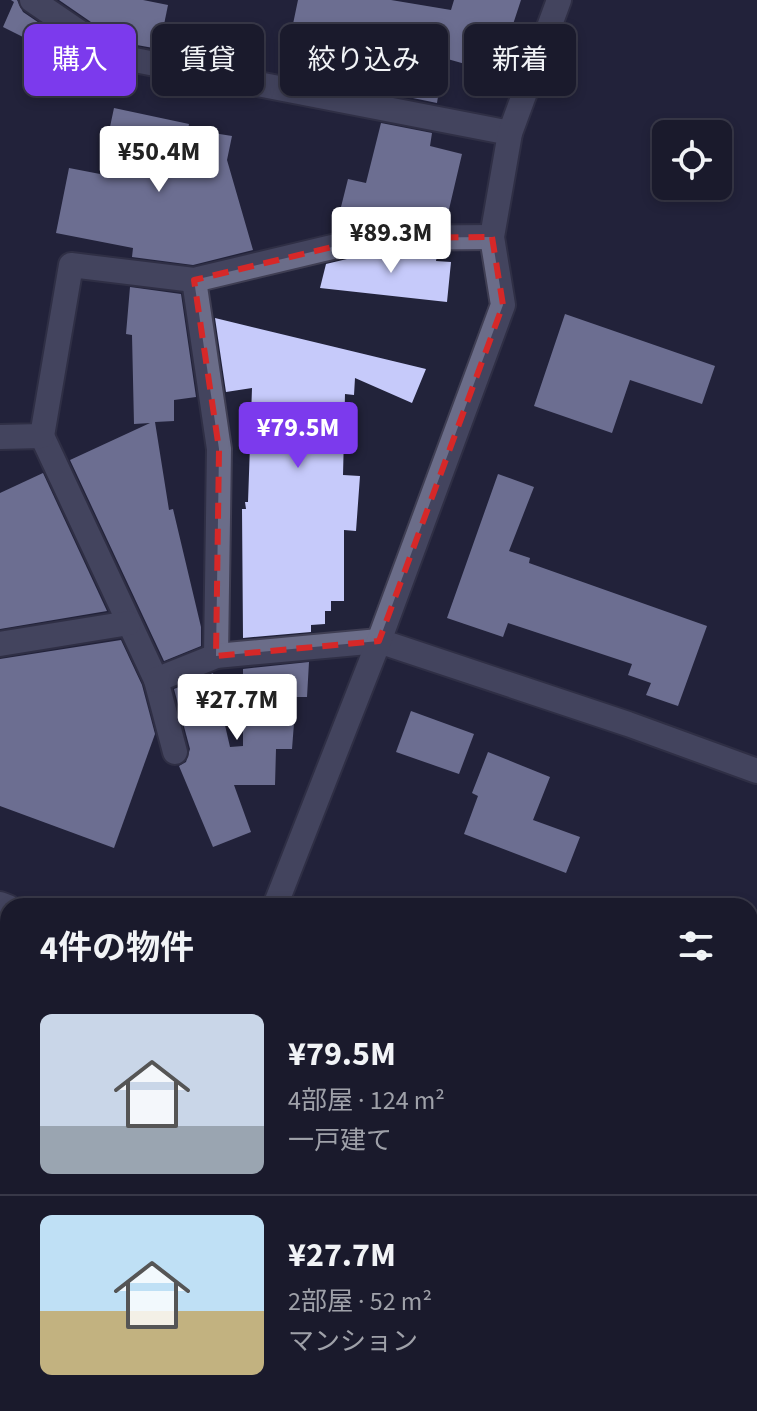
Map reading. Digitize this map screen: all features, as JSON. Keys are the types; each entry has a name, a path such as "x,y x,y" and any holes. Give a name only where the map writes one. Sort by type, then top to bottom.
{"street":[{"path":"32,0 114,56 510,133"},
{"path":"278,898 379,641 503,305 492,237 510,133 559,0"},
{"path":"175,752 156,680 42,436 71,265 194,280 370,238 492,237"},
{"path":"194,280 219,449 216,656"},
{"path":"0,437 42,436"},
{"path":"0,644 129,623"},
{"path":"156,680 216,656 379,641 628,724 757,771"}],"highlighted area":[{"path":"492,237 503,305 379,641 216,656 219,449 194,280 370,238"}],"building":[{"path":"11,0 17,0 23,12 41,24 24,24 24,38 3,27 14,2"},
{"path":"59,0 143,0 168,5 164,24 152,24 152,48 136,45 136,24 94,24"},
{"path":"298,0 391,0 451,10 454,0 521,0 513,24 464,24 464,64 448,59 448,24 293,24"},
{"path":"403,96 438,96 437,103"},
{"path":"114,108 189,124 188,129 232,136 227,160 253,250 193,265 132,257 133,248 56,233 69,168 100,174"},
{"path":"381,123 432,133 430,146 462,154 446,222 370,223 335,231 348,179 366,183"},
{"path":"438,252 436,261 451,262 447,302 320,288 326,264 372,253"},
{"path":"130,287 181,294 196,397 174,400 174,421 155,422 169,510 173,509 201,627 201,646 164,661 70,460 150,423 134,424 132,335 126,334"},
{"path":"565,314 715,366 702,404 630,380 612,433 534,406"},
{"path":"215,318 426,369 412,403 355,378 354,395 345,394 343,475 360,476 356,531 344,530 344,601 331,601 331,611 325,611 325,624 311,625 311,632 243,638 242,509 246,509 245,502 248,502 252,388 226,392"},
{"path":"43,473 107,611 0,629 0,493"},
{"path":"498,474 534,487 509,551 530,558 529,563 707,626 678,706 646,695 651,683 628,675 632,664 508,623 503,637 447,618"},
{"path":"121,640 142,685 155,734 114,848 0,806 0,659"},
{"path":"309,662 307,697 296,697 292,749 276,749 275,785 234,785 251,832 213,847 179,766 186,762 190,749 174,689 213,673 230,747 243,746 243,669"},
{"path":"411,711 474,734 459,774 396,752"},
{"path":"488,752 550,777 533,820 580,837 566,873 464,834 478,796 472,793"}]}
